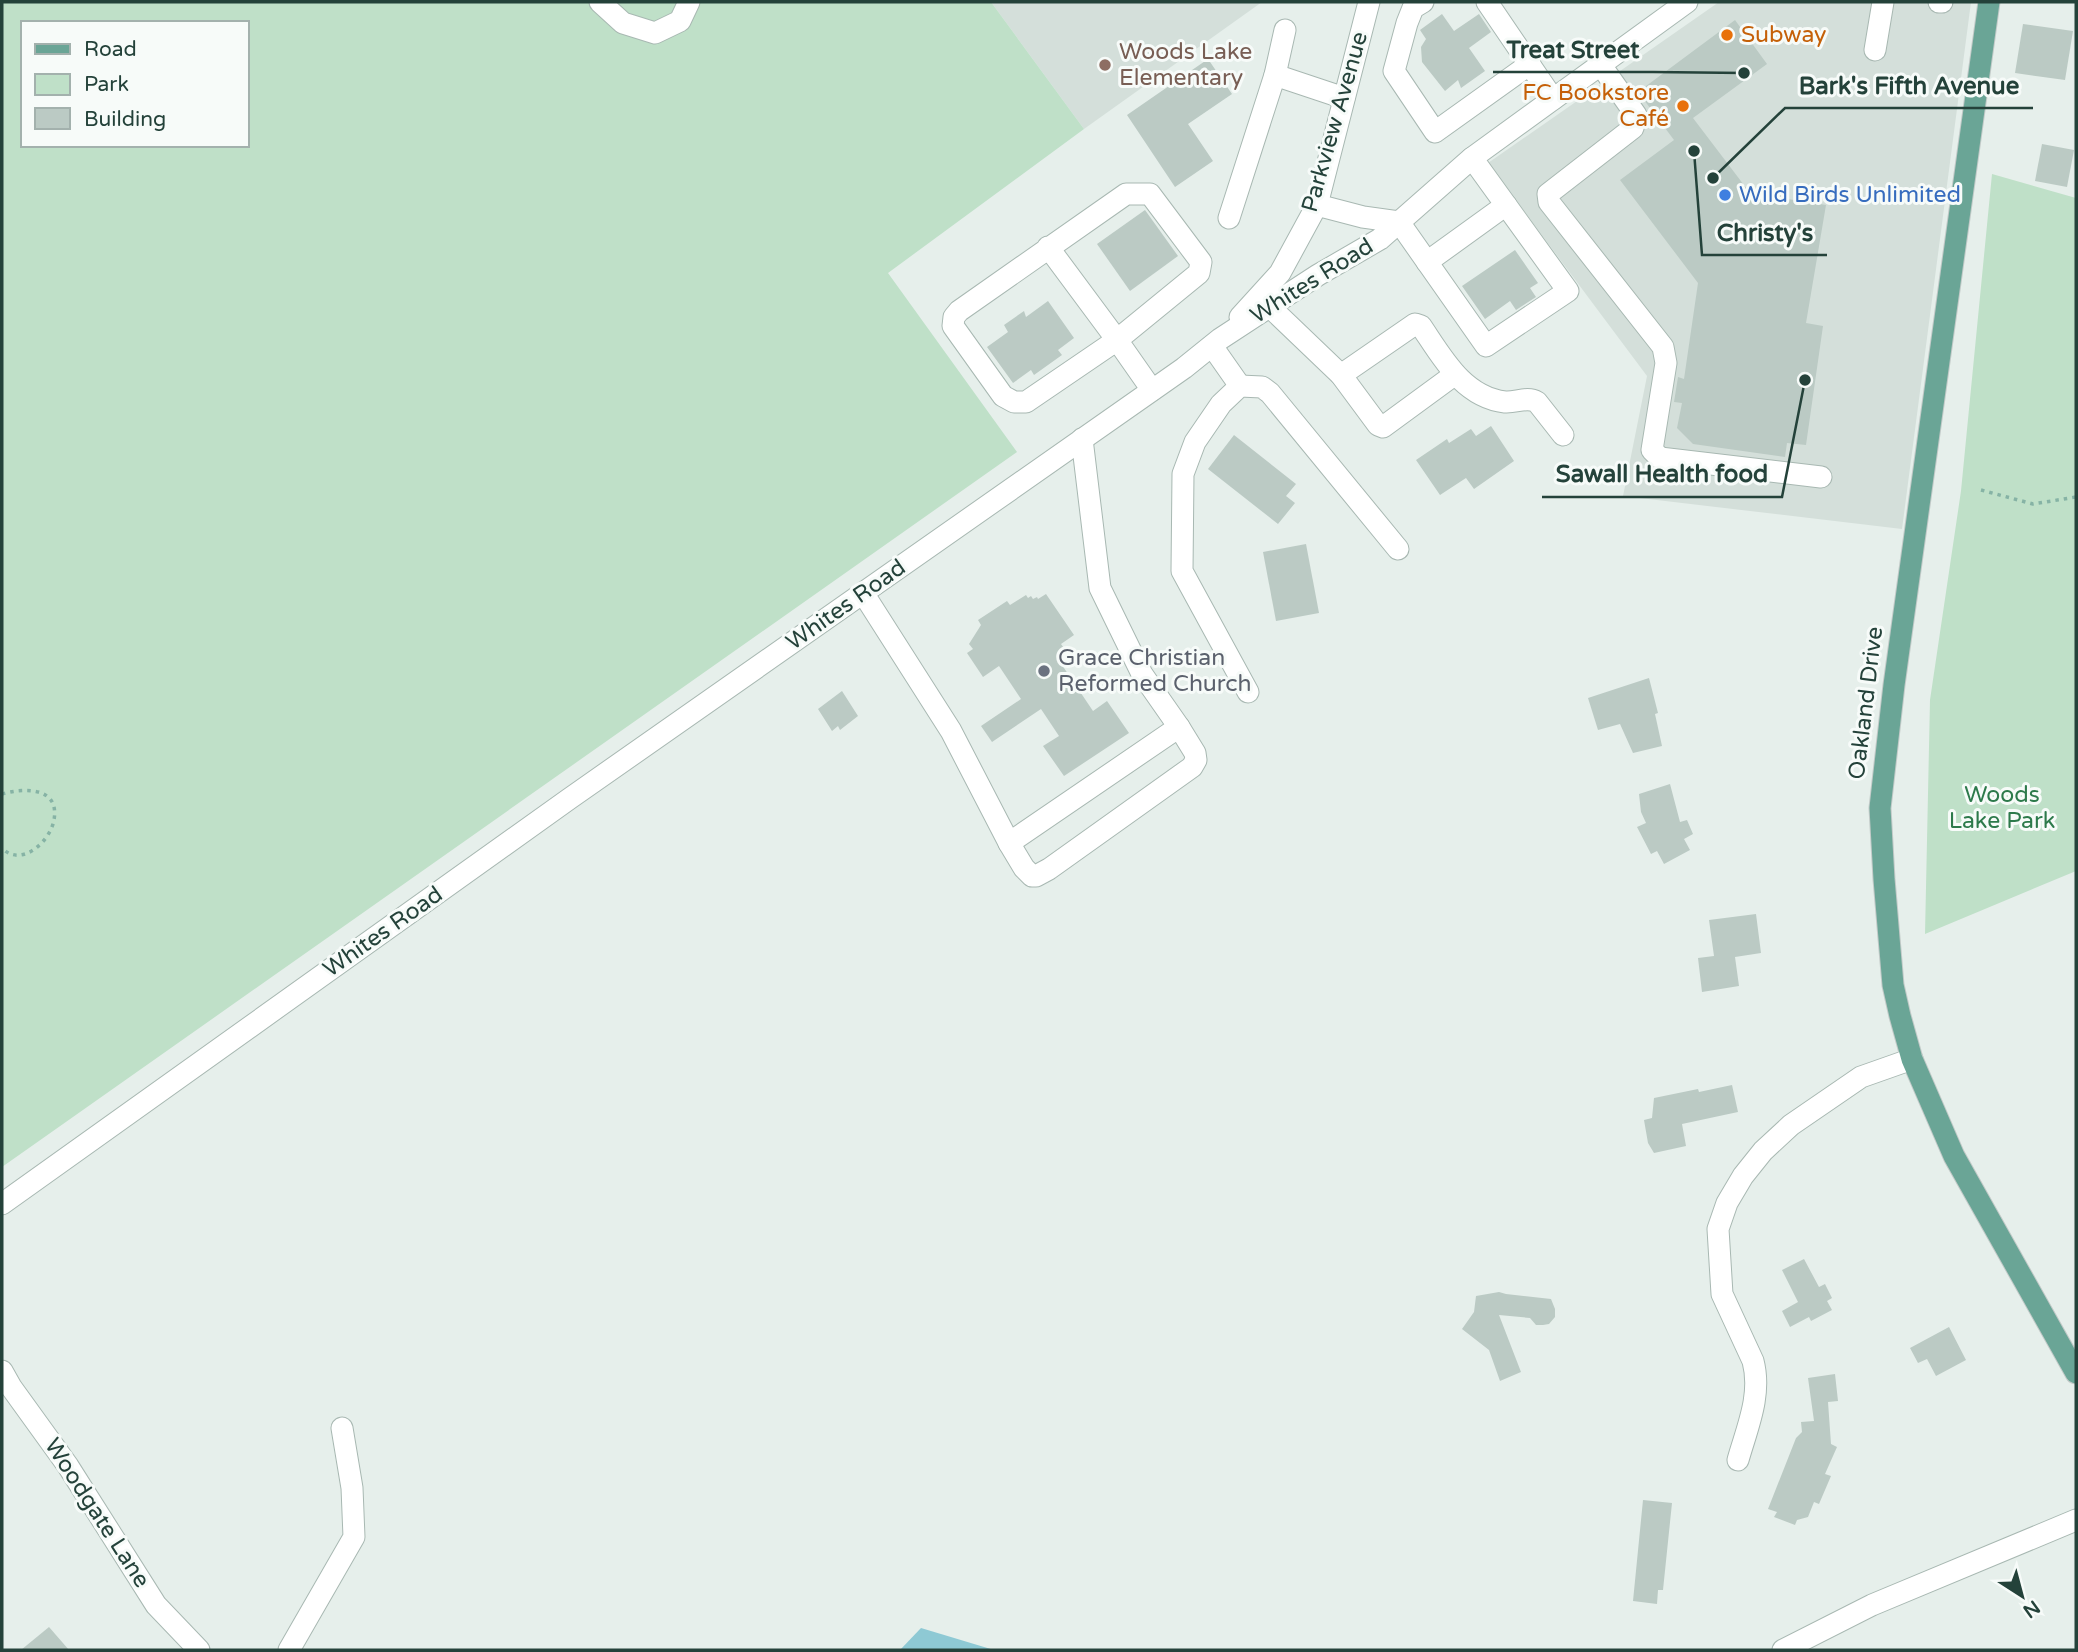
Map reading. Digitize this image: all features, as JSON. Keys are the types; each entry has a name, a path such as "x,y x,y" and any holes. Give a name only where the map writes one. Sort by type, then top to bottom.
{"main road":[{"name":"Oakland Drive","path":"1989,2 1894,684 1880,808 1886,909 1894,985 1912,1059 1954,1156 2076,1373"}],"street":[{"path":"600,2 623,23 655,33 680,21 689,2"},
{"name":"Parkview Avenue","path":"1216,343 1280,273 1317,205 1369,2"},
{"path":"1423,2 1413,8 1394,71 1435,132 1530,64"},
{"path":"1488,2 1553,99"},
{"name":"Whites Road","path":"2,1204 569,799 1216,343 1270,306 1380,239 1472,158 1687,2"},
{"path":"1875,50 1883,2"},
{"path":"1229,218 1275,75 1285,30"},
{"path":"1600,64 1636,115 1633,128 1548,194 1549,202 1662,347 1666,363 1652,450 1660,458 1821,477"},
{"path":"1275,75 1344,98"},
{"path":"1317,205 1399,222 1486,346 1568,291 1472,158"},
{"path":"1126,194 1150,194 1201,261 1199,273 1117,340 1026,402 1014,402 1003,396 953,326 954,317 1048,247 1126,194"},
{"path":"1427,262 1506,205"},
{"path":"1048,247 1152,390"},
{"path":"1270,306 1341,376 1378,425 1383,427 1454,375"},
{"path":"1341,376 1415,324 1421,326 1454,375 1478,393 1505,402 1532,399 1563,435"},
{"path":"1216,343 1240,386"},
{"path":"1248,692 1182,571 1183,474 1195,442 1221,404 1240,386 1262,387 1270,393 1398,550"},
{"path":"863,593 951,731 1024,867 1032,876 1049,869 1192,767 1196,760 1195,753 1179,727 1142,674 1100,588 1082,439"},
{"path":"1009,843 1179,727"},
{"path":"1738,1461 1757,1390 1754,1361 1722,1294 1718,1229 1727,1203 1743,1176 1763,1151 1791,1125 1861,1077 1912,1059"},
{"name":"Woodgate Lane","path":"2,1371 68,1466 156,1605 199,1650"},
{"path":"289,1650 354,1537 352,1488 342,1429"},
{"path":"1783,1650 1872,1605 2076,1520"}],"path":[{"path":"1981,490 2034,504 2076,497"},
{"path":"2,794 17,789 34,790 45,795 53,805 54,821 44,841 32,852 16,856 2,848"}],"shaded area":[{"name":"Woods Lake Elementary","path":"991,2 1262,2 1084,129"},
{"path":"1719,2 1971,2 1902,529 1623,496 1647,376 1488,163"}],"green space":[{"path":"2,2 991,2 1084,129 888,273 1017,452 2,1167"},
{"name":"Woods Lake Park","path":"1992,174 2076,198 2076,871 1925,934 1930,700 1961,491"}],"water":[{"path":"921,1628 994,1650 900,1650"}],"building":[{"path":"1442,14 1454,31 1479,14 1491,32 1469,48 1485,71 1461,88 1458,80 1445,91 1422,62 1421,47 1426,39 1420,30"},
{"path":"1735,20 1767,64 1693,118 1750,193 1826,205 1806,323 1823,326 1806,445 1787,443 1785,457 1693,444 1677,428 1682,403 1674,402 1678,377 1684,379 1698,283 1620,180 1674,140 1638,92"},
{"path":"2023,24 2073,31 2065,80 2015,73"},
{"path":"1208,59 1232,94 1188,124 1213,161 1175,187 1127,115"},
{"path":"2042,144 2074,150 2067,187 2035,181"},
{"path":"1145,210 1178,256 1130,291 1097,244"},
{"path":"1515,250 1538,283 1530,288 1536,297 1516,310 1510,301 1485,319 1462,286"},
{"path":"1048,301 1074,338 1058,350 1062,355 1034,375 1031,370 1013,383 987,347 1008,332 1004,325 1024,311 1026,317"},
{"path":"1491,426 1514,461 1474,489 1466,478 1440,495 1416,460 1447,439 1449,443 1471,429 1476,436"},
{"path":"1234,435 1296,484 1286,496 1295,503 1278,524 1208,469"},
{"path":"1306,544 1319,613 1276,621 1263,552"},
{"path":"1046,594 1074,635 1061,644 1071,658 1062,665 1093,711 1107,701 1129,733 1064,776 1043,746 1059,736 1041,709 992,742 981,726 1021,699 999,666 983,677 967,653 973,649 969,644 981,625 978,620 1007,601 1010,605 1026,595 1028,598 1031,596 1038,599"},
{"path":"1649,678 1658,713 1655,714 1662,746 1633,753 1620,724 1598,730 1588,698"},
{"path":"842,691 858,716 840,730 838,726 832,731 818,709"},
{"path":"1670,784 1680,822 1687,820 1693,834 1684,839 1690,850 1664,864 1657,851 1651,854 1637,827 1646,823 1641,812 1639,794"},
{"path":"1756,914 1761,953 1735,957 1739,986 1702,992 1698,958 1714,956 1709,920"},
{"path":"1732,1085 1738,1112 1682,1124 1686,1146 1654,1153 1648,1143 1644,1120 1652,1118 1654,1098"},
{"path":"1804,1259 1819,1287 1825,1284 1832,1298 1827,1301 1832,1310 1811,1321 1809,1317 1790,1327 1782,1311 1798,1302 1782,1270"},
{"path":"1499,1292 1551,1299 1555,1309 1555,1317 1549,1324 1543,1325 1536,1325 1530,1318 1499,1315 1521,1372 1500,1381 1489,1350 1462,1329 1474,1312 1476,1296"},
{"path":"1949,1327 1966,1360 1936,1376 1927,1359 1918,1363 1910,1348"},
{"path":"1835,1374 1838,1401 1828,1402 1831,1444 1837,1447 1825,1474 1831,1476 1819,1504 1814,1502 1808,1517 1797,1520 1795,1525 1774,1517 1777,1512 1768,1509 1796,1438 1802,1432 1801,1422 1814,1421 1808,1378"},
{"path":"1643,1500 1672,1503 1663,1590 1658,1590 1657,1604 1633,1601"},
{"path":"49,1627 69,1650 21,1650"}],"place":[{"name":"Subway","path":"1727,35"},
{"name":"Woods Lake Elementary","path":"1105,65"},
{"name":"Treat Street","path":"1744,73"},
{"name":"FC Bookstore Café","path":"1683,106"},
{"name":"Christy's","path":"1694,151"},
{"name":"Bark's Fifth Avenue","path":"1713,178"},
{"name":"Wild Birds Unlimited","path":"1725,195"},
{"name":"Sawall Health food","path":"1805,380"},
{"name":"Grace Christian Reformed Church","path":"1044,671"}]}
